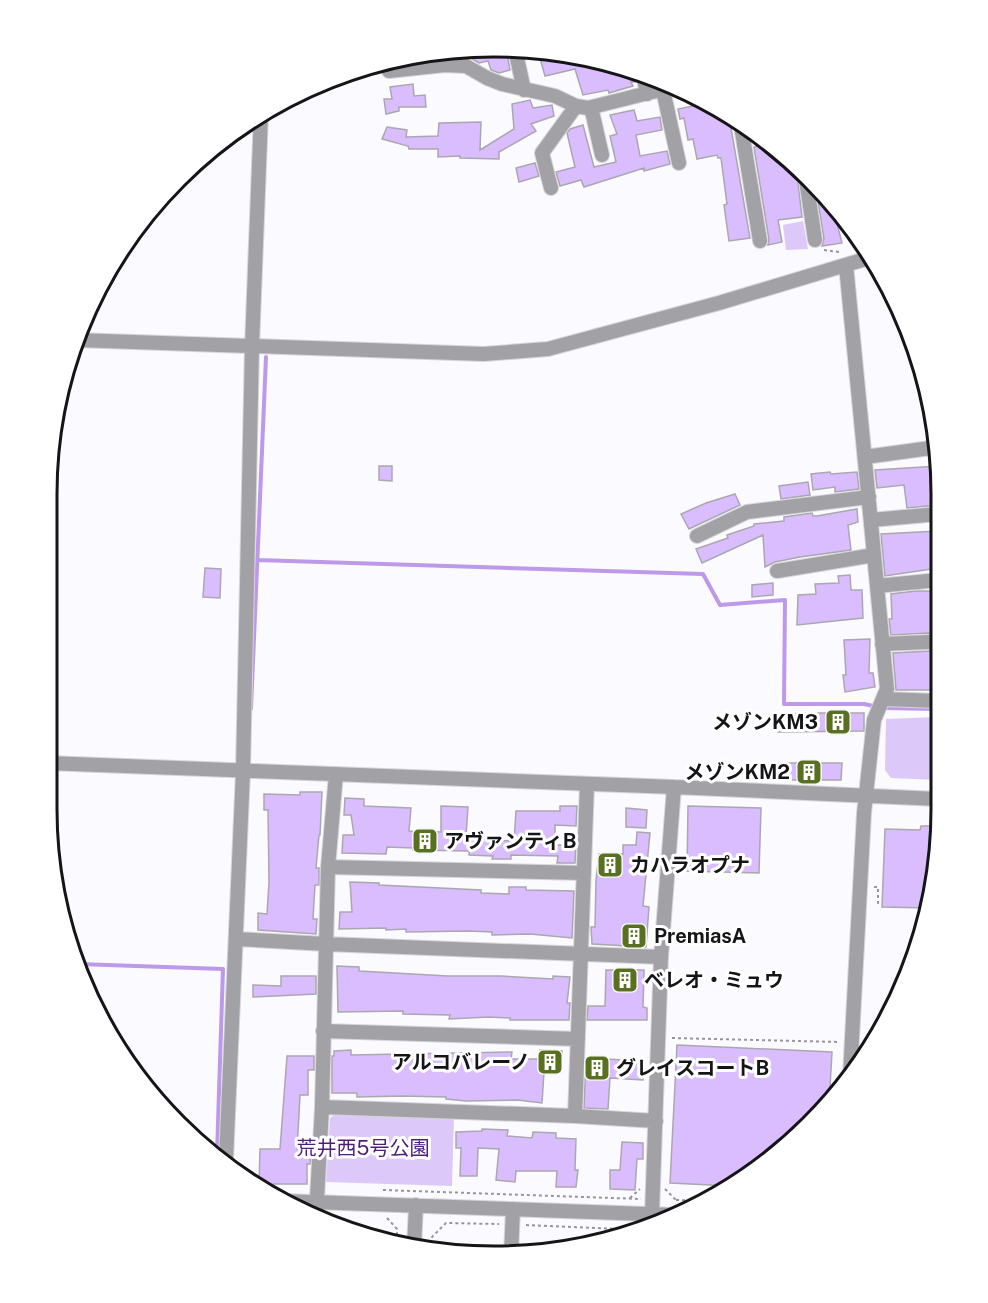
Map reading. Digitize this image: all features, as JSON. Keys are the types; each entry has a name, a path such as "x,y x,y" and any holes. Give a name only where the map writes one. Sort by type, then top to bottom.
{"street":[{"path":"517,58 524,90"},
{"path":"449,60 487,78 524,90 555,96 576,106 591,107 661,90"},
{"path":"389,70 417,64"},
{"path":"645,84 647,94"},
{"path":"671,95 679,163"},
{"path":"551,188 542,153 576,106"},
{"path":"591,107 602,155"},
{"path":"226,1155 243,771 252,346 261,125"},
{"path":"742,135 760,241"},
{"path":"807,190 815,240"},
{"path":"85,340 484,354 548,349 719,303 862,260"},
{"path":"844,266 869,497 886,689 880,705 866,796 845,1070"},
{"path":"865,457 928,448"},
{"path":"698,536 747,512 869,497"},
{"path":"871,520 931,515"},
{"path":"777,571 874,555"},
{"path":"877,586 931,581"},
{"path":"882,644 928,642"},
{"path":"880,705 931,701"},
{"path":"57,763 931,799"},
{"path":"317,1208 322,1107 328,867 336,774"},
{"path":"575,1116 587,784"},
{"path":"652,1214 661,957 674,787"},
{"path":"328,867 584,873"},
{"path":"236,939 661,957"},
{"path":"323,1031 578,1039"},
{"path":"322,1107 656,1121"},
{"path":"304,1202 658,1214"},
{"path":"414,1239 416,1205"},
{"path":"512,1245 513,1209"}],"path":[{"path":"815,240 818,249 839,252 844,266"},
{"path":"870,887 878,887 878,903 881,904"},
{"path":"670,1038 840,1042"},
{"path":"664,1187 676,1200 688,1200"},
{"path":"377,1190 630,1198"},
{"path":"386,1217 397,1229 397,1235"},
{"path":"430,1241 446,1222 503,1224"},
{"path":"522,1225 614,1229"}],"green space":[{"path":"803,221 808,249 786,250 783,225"},
{"path":"931,717 931,780 891,778 885,770 886,719"},
{"name":"荒井西5号公園","path":"338,1112 454,1117 452,1186 326,1182 330,1118"}],"building":[{"path":"508,57 510,70 499,73 491,70 488,61 479,63 471,58"},
{"path":"540,60 579,65 635,82 631,82 633,86 609,93 608,90 583,95 575,69 545,76"},
{"path":"413,84 414,96 425,95 426,107 399,107 399,111 386,114 384,99 392,99 390,87"},
{"path":"530,100 533,108 552,105 554,116 531,124 536,131 499,152 499,159 438,157 438,149 409,149 408,146 382,139 387,127 407,130 406,137 438,136 439,123 481,122 480,150 514,129 512,104"},
{"path":"694,106 732,128 750,238 729,241 721,158 717,155 697,159 693,139 688,140 684,118 680,119 678,109"},
{"path":"634,110 637,121 660,117 662,130 636,135 640,156 667,151 670,164 644,171 644,168 584,187 581,180 560,186 556,172 575,167 567,133 570,129 583,125 594,167 616,162 610,136 617,134 610,115"},
{"path":"754,147 760,147 798,180 802,217 778,220 782,242 768,245"},
{"path":"535,163 539,176 519,182 516,168"},
{"path":"818,201 837,223 842,243 822,246 824,239"},
{"path":"379,466 392,466 392,481 379,480"},
{"path":"930,467 931,506 907,508 904,485 877,488 875,470"},
{"path":"830,472 831,474 857,472 859,489 835,492 835,487 813,490 811,474"},
{"path":"808,482 810,495 781,499 779,486"},
{"path":"735,494 740,505 689,529 681,514"},
{"path":"857,509 858,522 848,525 851,550 800,557 775,562 765,567 763,535 702,563 696,549 728,538 727,535 754,526 754,524 784,521 784,517 812,513 813,516 817,516"},
{"path":"931,531 931,569 885,576 881,534"},
{"path":"205,568 221,569 220,598 203,597"},
{"path":"850,575 851,590 862,590 863,618 797,625 798,595 816,594 815,584 839,583 838,576"},
{"path":"773,583 773,595 752,597 752,585"},
{"path":"931,591 931,634 891,635 889,619 892,619 891,594"},
{"path":"870,639 869,673 873,673 875,687 845,692 844,640"},
{"path":"931,650 931,690 896,690 893,653"},
{"name":"メゾンKM3","path":"864,713 864,731 778,732 779,714"},
{"name":"メゾンKM2","path":"777,763 842,763 841,780 776,780"},
{"path":"300,792 322,792 316,868 319,868 319,885 315,885 313,919 317,919 316,934 258,930 258,913 267,914 269,882 268,810 264,810 264,794 300,795"},
{"path":"345,798 364,799 364,806 411,808 409,831 441,832 441,806 468,807 466,836 514,841 516,811 560,811 560,806 577,806 576,826 555,825 555,845 576,845 575,863 557,863 558,856 511,855 511,859 492,859 493,856 469,855 469,851 413,850 413,848 387,847 386,854 342,853 343,835 354,835 351,815 344,815"},
{"path":"688,806 761,808 759,873 687,871"},
{"path":"626,808 647,810 646,828 626,827"},
{"path":"921,826 930,826 927,866 920,908 882,907 885,829 920,830"},
{"path":"637,832 650,833 643,906 649,907 646,947 592,944 591,927 595,927 599,854 623,854 623,845 636,845"},
{"path":"350,882 481,890 481,893 509,894 509,887 526,887 526,890 574,891 572,938 530,934 492,935 492,932 469,931 406,932 406,929 386,930 386,928 339,929 340,912 352,912"},
{"path":"337,966 359,967 359,971 448,976 553,979 553,976 570,977 567,1003 570,1003 569,1020 510,1020 510,1018 489,1017 449,1019 450,1015 403,1014 403,1011 338,1012"},
{"path":"606,970 644,970 643,1007 647,1008 647,1020 587,1020 588,1006 605,1006"},
{"path":"281,976 316,976 316,994 253,997 253,985 281,986"},
{"path":"677,1045 832,1052 830,1089 803,1118 760,1156 715,1185 670,1183"},
{"path":"351,1050 351,1055 512,1052 511,1059 540,1059 540,1050 562,1051 561,1072 544,1072 542,1103 517,1100 466,1101 446,1099 446,1097 357,1097 357,1093 332,1093 334,1051"},
{"path":"287,1056 314,1056 314,1070 308,1070 308,1095 300,1095 297,1149 311,1150 310,1164 307,1164 307,1184 270,1184 259,1177 260,1149 280,1149"},
{"path":"586,1058 644,1061 643,1080 610,1078 608,1109 584,1108"},
{"path":"482,1129 508,1130 507,1136 532,1138 533,1132 556,1133 556,1138 576,1139 575,1170 578,1170 576,1187 556,1187 557,1171 516,1171 515,1182 496,1180 499,1149 478,1148 477,1176 460,1176 461,1148 456,1148 456,1132 482,1131"},
{"path":"622,1142 643,1143 643,1159 637,1159 635,1190 610,1189 610,1170 620,1170"}],"waterway":[{"path":"251,709 266,357"},
{"path":"257,560 703,574 720,605 785,600 784,704 864,704 883,708 931,709"},
{"path":"86,964 223,969 217,1147"}],"place":[{"name":"メゾンKM3","path":"838,722"},
{"name":"メゾンKM2","path":"809,772"},
{"name":"アヴァンティB","path":"425,841"},
{"name":"カハラオプナ","path":"610,865"},
{"name":"PremiasA","path":"634,936"},
{"name":"ベレオ・ミュウ","path":"625,980"},
{"name":"アルコバレーノ","path":"550,1062"},
{"name":"グレイスコートB","path":"597,1068"}]}
